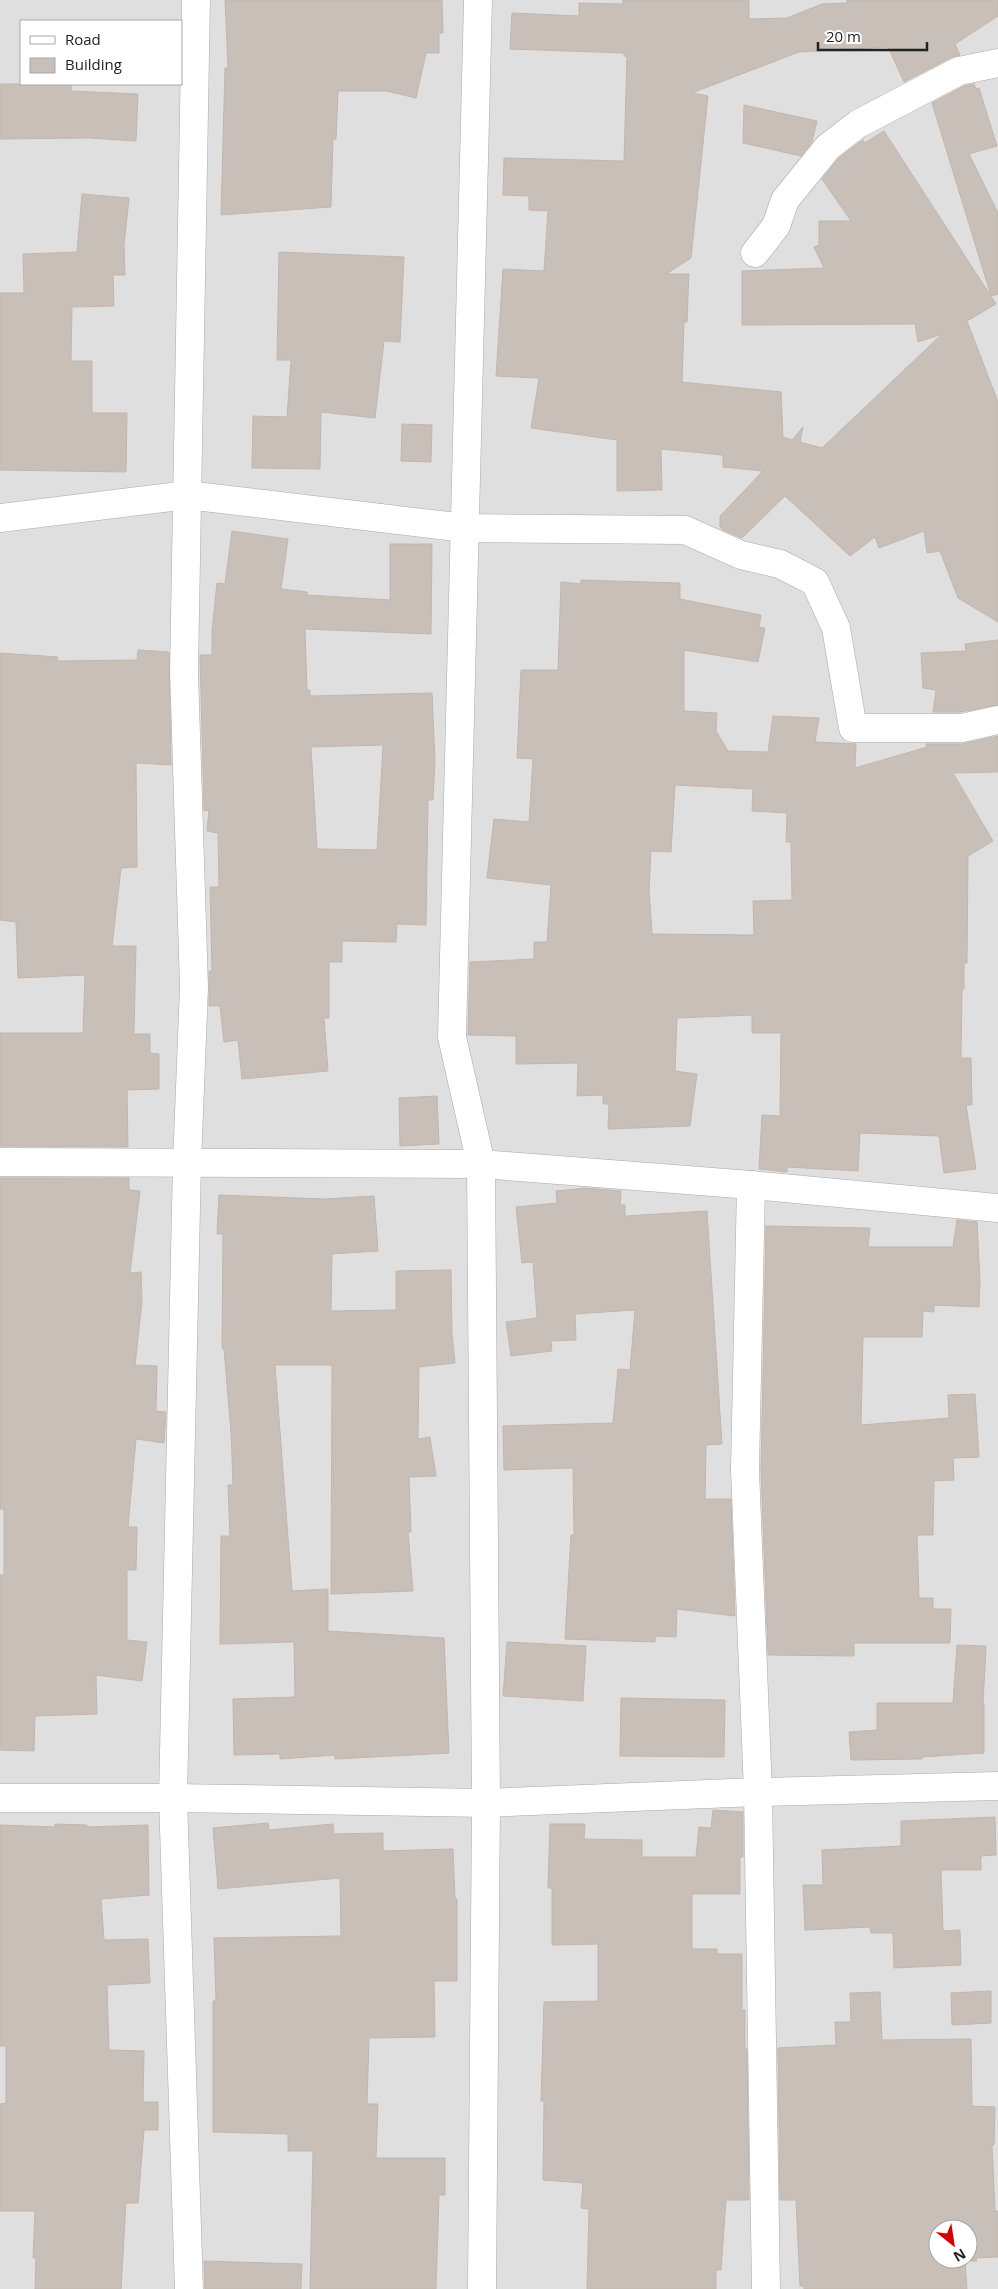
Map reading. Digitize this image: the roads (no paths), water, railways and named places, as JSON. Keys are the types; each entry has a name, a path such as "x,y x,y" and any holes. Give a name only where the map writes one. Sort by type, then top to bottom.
{"street":[{"path":"189,2289 173,1798 187,1162 194,987 184,672 196,0"},
{"path":"478,0 452,1037 481,1164 486,1803 482,2289"},
{"path":"755,253 776,226 785,200 828,147 858,124 951,75 960,71 998,63"},
{"path":"0,518 187,495 465,528 685,530 741,556 780,564 815,582 836,628 853,728 962,728 998,720"},
{"path":"0,1162 481,1164 751,1185 998,1208"},
{"path":"751,1185 744,1470 758,1792 766,2289"},
{"path":"0,1798 173,1798 486,1803 758,1792 998,1786"}]}
